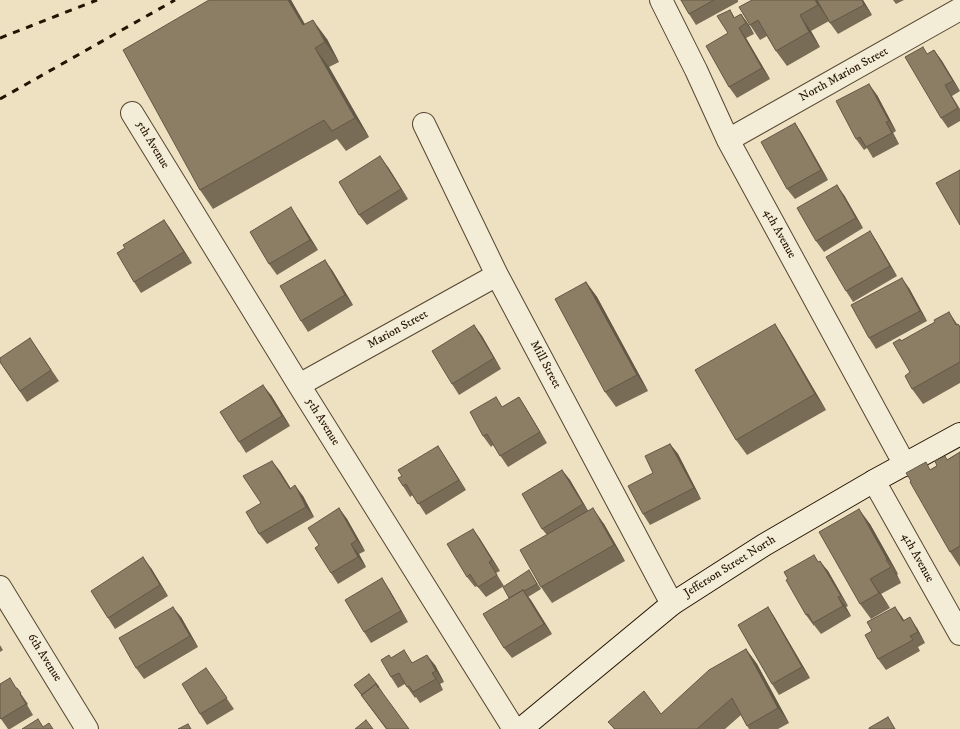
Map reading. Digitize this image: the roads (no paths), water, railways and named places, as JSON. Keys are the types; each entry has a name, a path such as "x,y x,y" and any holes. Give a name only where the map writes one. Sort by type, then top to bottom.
{"street":[{"name":"4th Avenue","path":"661,0 696,70 728,140 905,465"},
{"name":"North Marion Street","path":"728,140 960,9"},
{"name":"5th Avenue","path":"132,112 514,729"},
{"name":"Mill Street","path":"424,124 498,275 672,604"},
{"name":"Marion Street","path":"299,384 498,275"},
{"name":"Jefferson Street North","path":"521,729 672,604 764,545 960,434"},
{"name":"4th Avenue","path":"874,482 960,634"},
{"name":"6th Avenue","path":"0,587 87,729"}],"railway":[{"path":"0,38 97,0"},
{"path":"0,99 175,0"}]}
